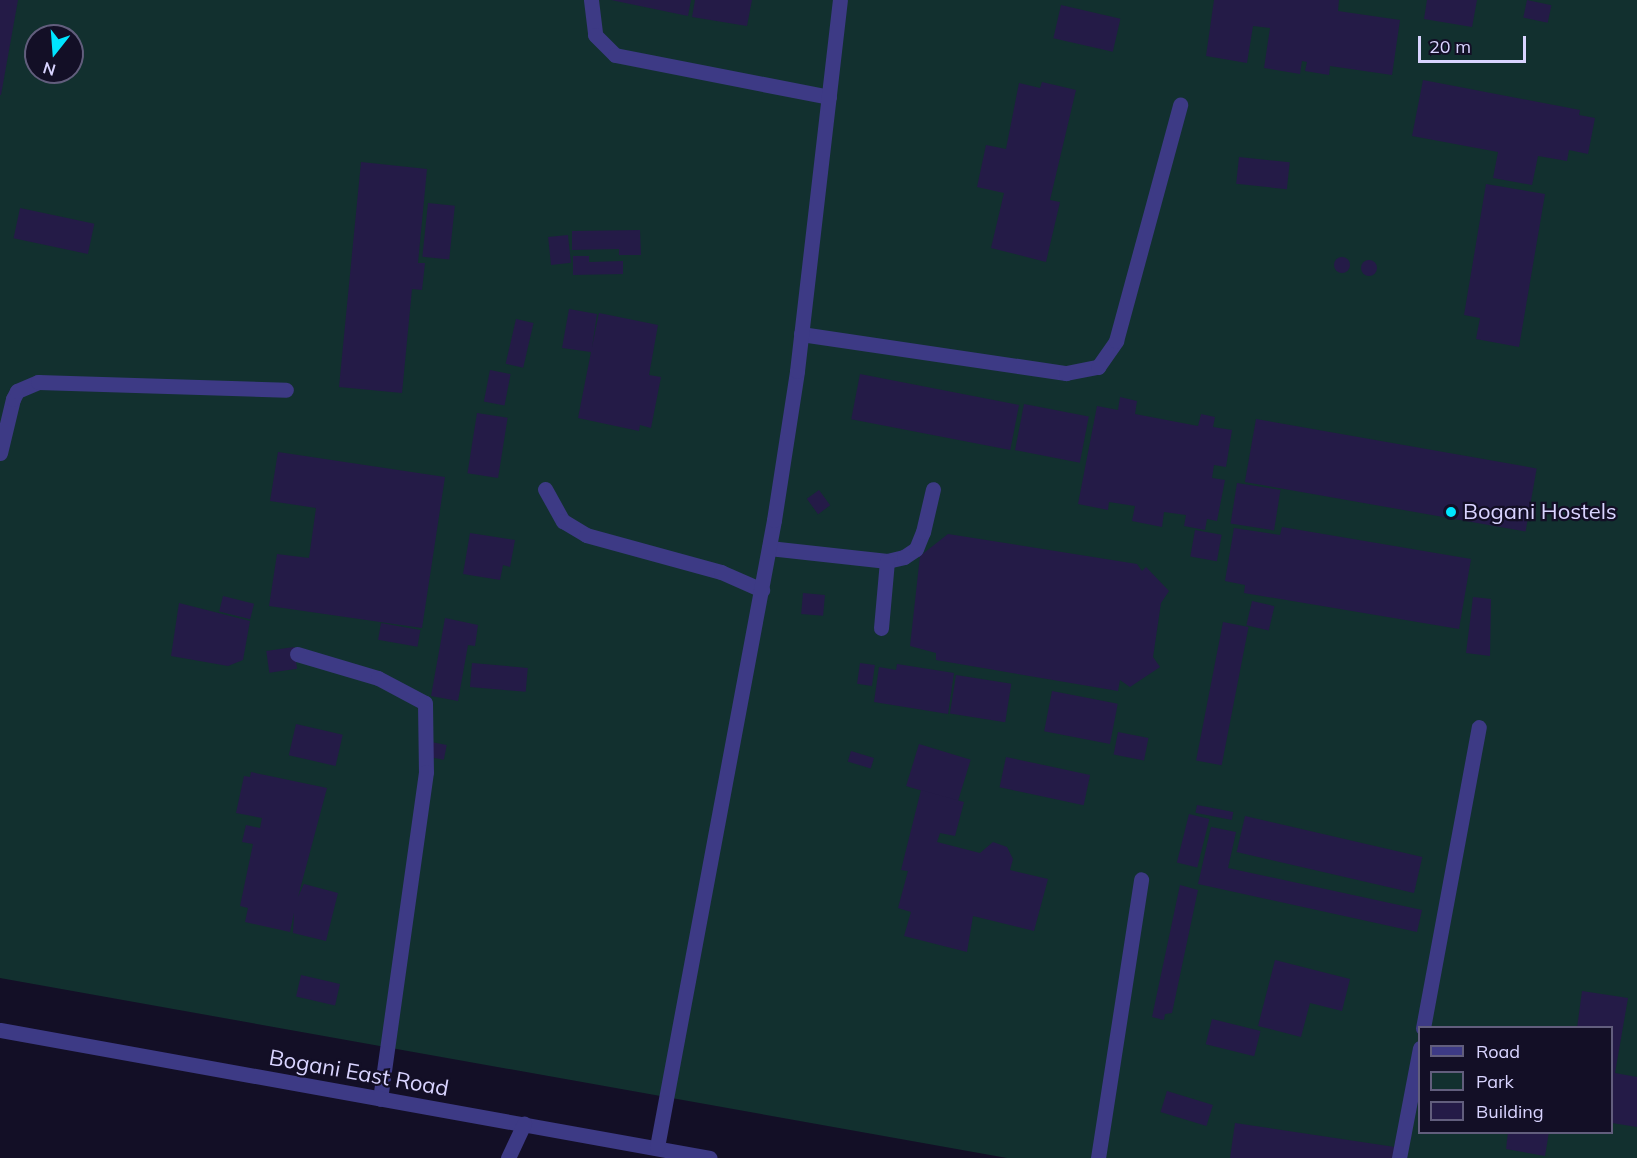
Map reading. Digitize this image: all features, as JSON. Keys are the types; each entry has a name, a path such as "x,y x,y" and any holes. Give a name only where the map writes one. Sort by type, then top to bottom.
{"street":[{"path":"591,0 595,35 615,55 829,98"},
{"path":"657,1147 769,548 801,334 840,0"},
{"path":"801,334 1066,373 1098,367 1116,341 1180,105"},
{"path":"0,453 13,399 18,391 38,382 286,390"},
{"path":"545,489 563,521 586,535 721,572 762,590"},
{"path":"769,548 887,561 916,549 933,489"},
{"path":"881,628 887,561"},
{"path":"297,654 378,678 425,703 426,771 380,1099"},
{"path":"1423,1026 1479,727"},
{"path":"1098,1158 1142,879"},
{"name":"Bogani East Road","path":"0,1030 710,1158"},
{"path":"1399,1158 1418,1054"},
{"path":"508,1158 524,1124"}],"green space":[{"path":"0,0 1637,0 1637,1158 1007,1158 0,978"}],"building":[{"path":"0,0 18,0 1,95 0,95"},
{"path":"611,0 691,0 688,16"},
{"path":"695,0 752,0 747,26 692,17"},
{"path":"1214,0 1339,0 1338,11 1400,20 1392,75 1330,66 1329,75 1305,71 1307,62 1302,61 1300,74 1264,68 1270,28 1253,26 1247,63 1206,56"},
{"path":"1427,0 1477,0 1472,27 1424,19"},
{"path":"1527,0 1551,5 1548,23 1523,18"},
{"path":"1061,5 1120,19 1113,52 1053,38"},
{"path":"1423,80 1580,110 1579,115 1595,118 1588,154 1569,150 1567,161 1538,156 1532,185 1493,178 1498,152 1412,136"},
{"path":"1042,82 1076,90 1050,200 1060,202 1046,262 991,248 1004,193 977,187 986,145 1006,149 1019,83 1040,88"},
{"path":"1239,157 1290,162 1287,189 1236,184"},
{"path":"361,162 427,169 418,263 425,263 422,290 412,289 402,393 339,387"},
{"path":"1486,184 1545,194 1519,347 1476,339 1480,318 1464,315"},
{"path":"428,203 455,206 449,260 422,257"},
{"path":"20,208 94,224 88,254 14,238"},
{"path":"640,230 641,255 619,255 619,249 572,250 572,231"},
{"path":"568,235 571,263 551,265 548,237"},
{"path":"573,256 589,256 589,262 623,261 623,274 573,275"},
{"path":"1342,257 1348,259 1350,265 1348,271 1342,273 1336,271 1334,265 1336,259"},
{"path":"1366,260 1372,260 1377,268 1375,274 1366,276 1361,271 1361,265"},
{"path":"569,309 597,314 592,347 599,313 658,325 649,375 661,377 651,428 640,425 639,431 578,418 591,352 562,348"},
{"path":"516,319 534,323 523,368 506,364"},
{"path":"490,370 511,374 505,405 484,401"},
{"path":"860,374 1019,405 1010,450 851,419"},
{"path":"1120,397 1137,401 1135,414 1198,426 1201,414 1215,417 1213,427 1232,430 1226,467 1214,465 1212,478 1225,480 1217,521 1207,519 1205,530 1184,526 1186,515 1164,512 1162,527 1132,521 1135,506 1109,502 1108,510 1078,504 1097,406 1118,410"},
{"path":"1024,404 1089,417 1080,463 1015,450"},
{"path":"477,413 508,418 498,478 467,473"},
{"path":"1256,419 1537,468 1526,532 1245,482"},
{"path":"278,452 445,477 422,628 269,606 277,554 309,558 316,508 270,501"},
{"path":"1237,483 1280,490 1274,530 1231,523"},
{"path":"819,490 830,505 818,514 807,499"},
{"path":"1282,527 1471,559 1459,629 1244,593 1245,585 1225,581 1234,528 1280,535"},
{"path":"1195,530 1222,535 1217,561 1190,557"},
{"path":"470,533 515,540 510,567 503,565 500,580 463,574"},
{"path":"948,534 1137,564 1142,571 1146,567 1169,591 1161,603 1153,657 1160,667 1130,687 1120,680 1118,691 936,660 936,653 910,646 920,556"},
{"path":"803,593 825,595 823,616 801,614"},
{"path":"223,596 254,604 250,619 219,612"},
{"path":"1473,597 1491,599 1490,656 1466,653"},
{"path":"1252,601 1274,606 1269,631 1246,625"},
{"path":"179,603 250,621 243,660 228,666 171,656"},
{"path":"445,618 478,625 475,646 468,645 458,701 431,696"},
{"path":"1223,622 1249,627 1222,765 1196,760"},
{"path":"381,623 420,630 417,647 378,640"},
{"path":"294,647 297,669 269,673 266,651"},
{"path":"472,663 528,668 526,692 470,687"},
{"path":"860,663 875,665 872,686 857,684"},
{"path":"897,664 954,673 948,714 874,702 879,667 896,670"},
{"path":"956,675 1011,684 1005,722 950,714"},
{"path":"1052,691 1118,704 1110,744 1044,731"},
{"path":"296,724 343,735 336,766 289,755"},
{"path":"1118,732 1148,738 1144,760 1114,755"},
{"path":"431,742 447,745 444,760 428,757"},
{"path":"919,744 971,760 958,802 906,786"},
{"path":"851,751 874,758 871,769 848,762"},
{"path":"1006,757 1090,775 1084,805 1000,787"},
{"path":"251,772 327,788 298,897 304,884 338,893 326,941 293,933 294,913 290,932 245,922 248,908 240,906 253,844 242,842 246,825 260,828 262,818 236,813 244,776 250,777"},
{"path":"921,790 964,802 955,836 940,833 937,842 980,853 993,842 1007,847 1013,859 1010,870 1048,879 1034,931 973,916 967,952 904,936 911,912 898,908 908,871 901,870"},
{"path":"1197,805 1233,812 1232,820 1195,813"},
{"path":"1189,814 1209,819 1197,868 1177,863"},
{"path":"1245,816 1422,857 1414,893 1237,852"},
{"path":"1211,827 1236,832 1228,868 1422,910 1417,932 1198,884"},
{"path":"1180,885 1198,890 1172,1013 1165,1014 1164,1020 1152,1017"},
{"path":"1275,960 1350,979 1342,1011 1310,1003 1301,1037 1258,1026"},
{"path":"301,975 340,984 335,1005 296,996"},
{"path":"1582,991 1628,998 1615,1073 1637,1077 1637,1127 1613,1123 1613,1026 1577,1026"},
{"path":"1212,1019 1261,1031 1254,1056 1206,1044"},
{"path":"1167,1091 1213,1105 1206,1126 1161,1112"},
{"path":"1235,1123 1395,1147 1393,1158 1230,1158"},
{"path":"1508,1134 1549,1134 1545,1156 1506,1149"}],"place":[{"name":"Bogani Hostels","path":"1451,512"}]}
